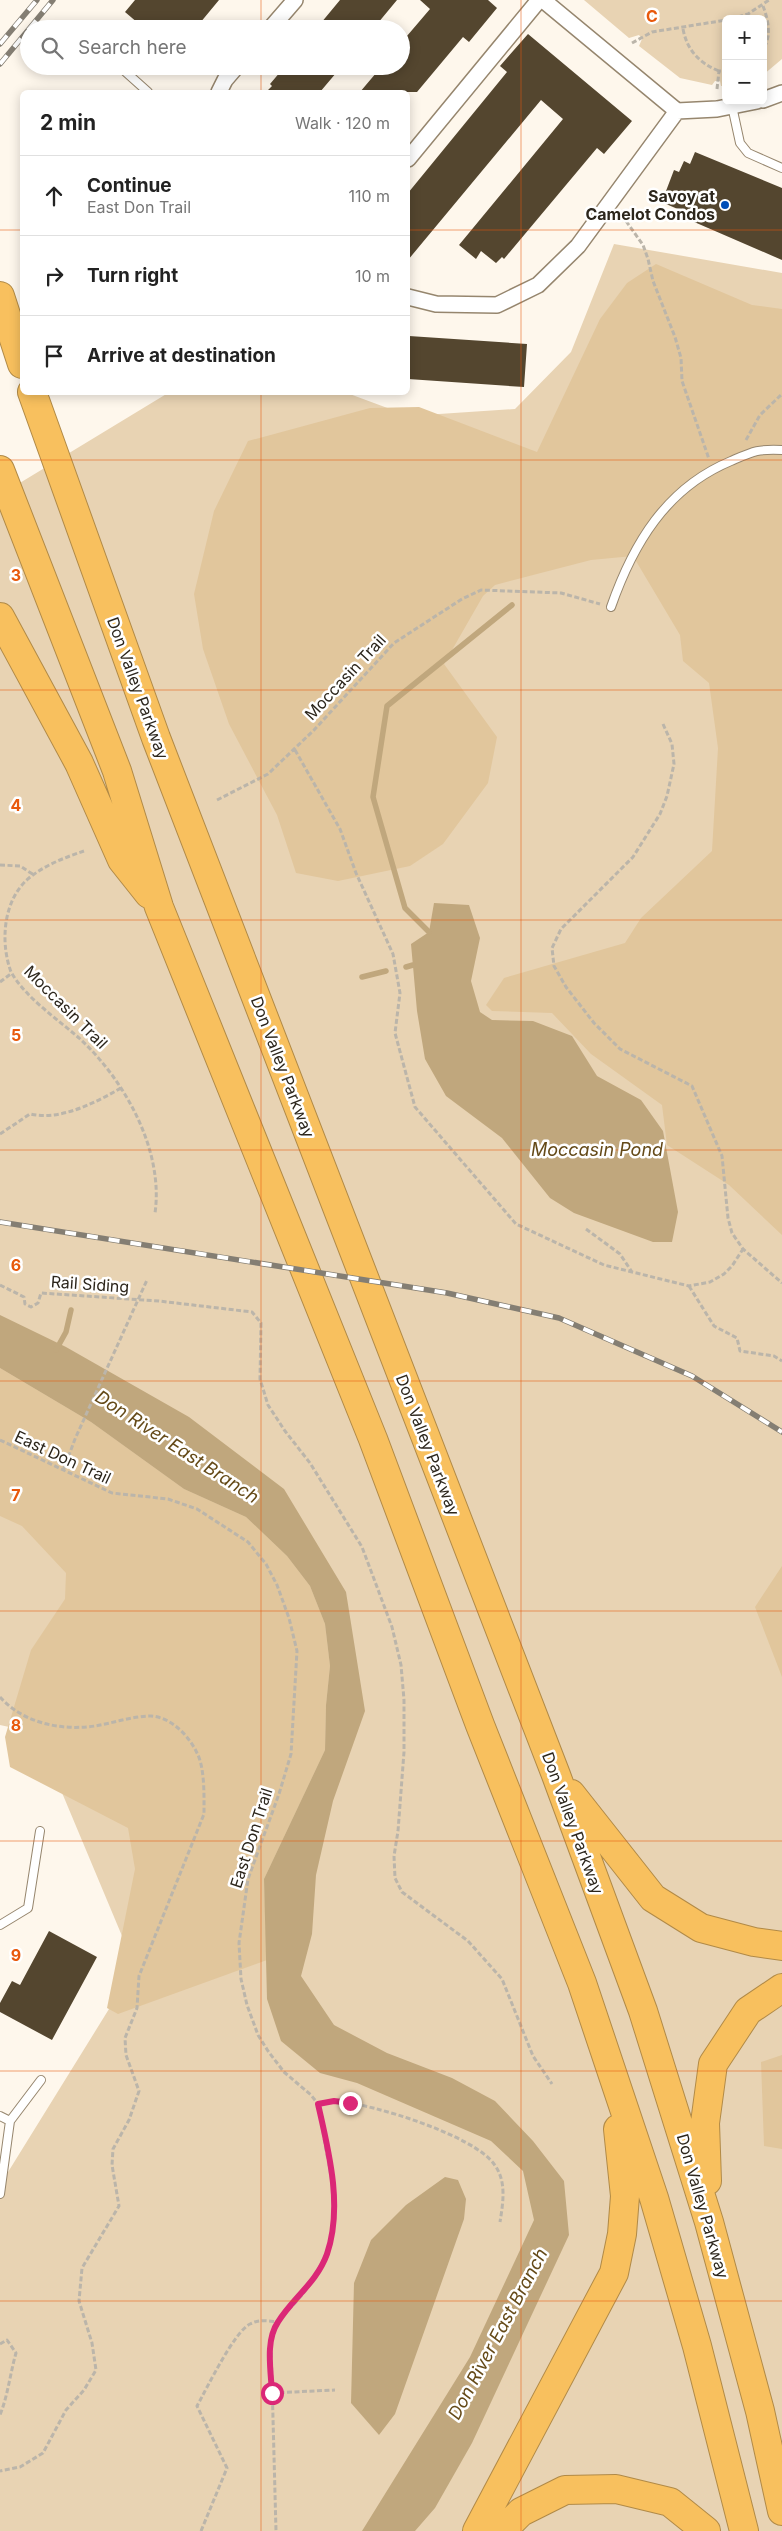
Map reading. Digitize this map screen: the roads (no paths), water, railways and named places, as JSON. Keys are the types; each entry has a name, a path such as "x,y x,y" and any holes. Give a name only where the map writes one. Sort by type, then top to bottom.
{"highway":[{"path":"0,296 20,358"},
{"name":"Don Valley Parkway","path":"33,395 156,738 556,1775 643,2011 709,2222 760,2411 782,2511"},
{"path":"0,470 117,772 159,907 373,1439 480,1725 582,1983 613,2081 654,2198 694,2337 744,2531"},
{"path":"0,617 79,763 122,860 159,907"},
{"path":"556,1775 653,1898 701,1928 754,1942 782,1946"},
{"path":"709,2222 705,2123 713,2064 748,2011 782,1988"},
{"path":"478,2531 614,2273 622,2234 625,2196 613,2081"},
{"path":"502,2531 522,2512 565,2490 616,2489 670,2502 706,2531"}],"street":[{"path":"278,20 295,0"},
{"path":"410,157 539,0"},
{"path":"543,0 677,111 737,105"},
{"path":"220,90 229,75"},
{"path":"767,99 782,93"},
{"path":"410,298 436,304 497,305 538,285 578,246 677,111"}],"lane":[{"path":"129,75 146,90"},
{"path":"732,106 740,143 748,153 782,168"},
{"path":"611,607 624,570 662,510 689,484 712,469 759,449 782,450"},
{"path":"0,1925 28,1908 40,1831"},
{"path":"0,2194 10,2121 41,2080"},
{"path":"0,2116 10,2121"}],"water":[{"name":"Moccasin Pond","path":"434,903 469,905 480,938 471,981 480,1012 492,1020 533,1021 572,1036 597,1076 641,1100 663,1131 678,1212 672,1242 653,1242 574,1213 550,1198 502,1138 446,1096 425,1059 417,1011 411,944 429,932"},
{"name":"Don River East Branch","path":"0,1315 66,1347 189,1417 284,1489 346,1592 365,1711 333,1801 316,1875 312,1934 301,1976 334,2025 387,2053 452,2078 495,2101 533,2141 564,2181 569,2235 472,2443 435,2508 415,2531 362,2531 470,2357 534,2220 523,2171 491,2141 357,2083 320,2073 281,2041 267,1999 264,1879 325,1750 326,1705 330,1666 325,1624 310,1586 287,1556 246,1517 184,1489 91,1422 0,1368"},
{"path":"445,2177 458,2180 466,2199 464,2219 395,2414 379,2435 351,2403 354,2283 371,2240 406,2205"}],"waterway":[{"path":"429,932 405,908 373,797 387,706 512,605"},
{"path":"406,967 413,965"},
{"path":"362,977 386,971"},
{"path":"56,1350 66,1332 71,1310"}],"railway":[{"path":"20,20 37,0"},
{"path":"36,20 53,0"},
{"path":"0,44 20,20"},
{"path":"0,64 20,40"},
{"path":"0,1222 447,1293 559,1318 692,1376 782,1432"}],"place":[{"name":"Savoy at Camelot Condos","path":"725,205"}]}
